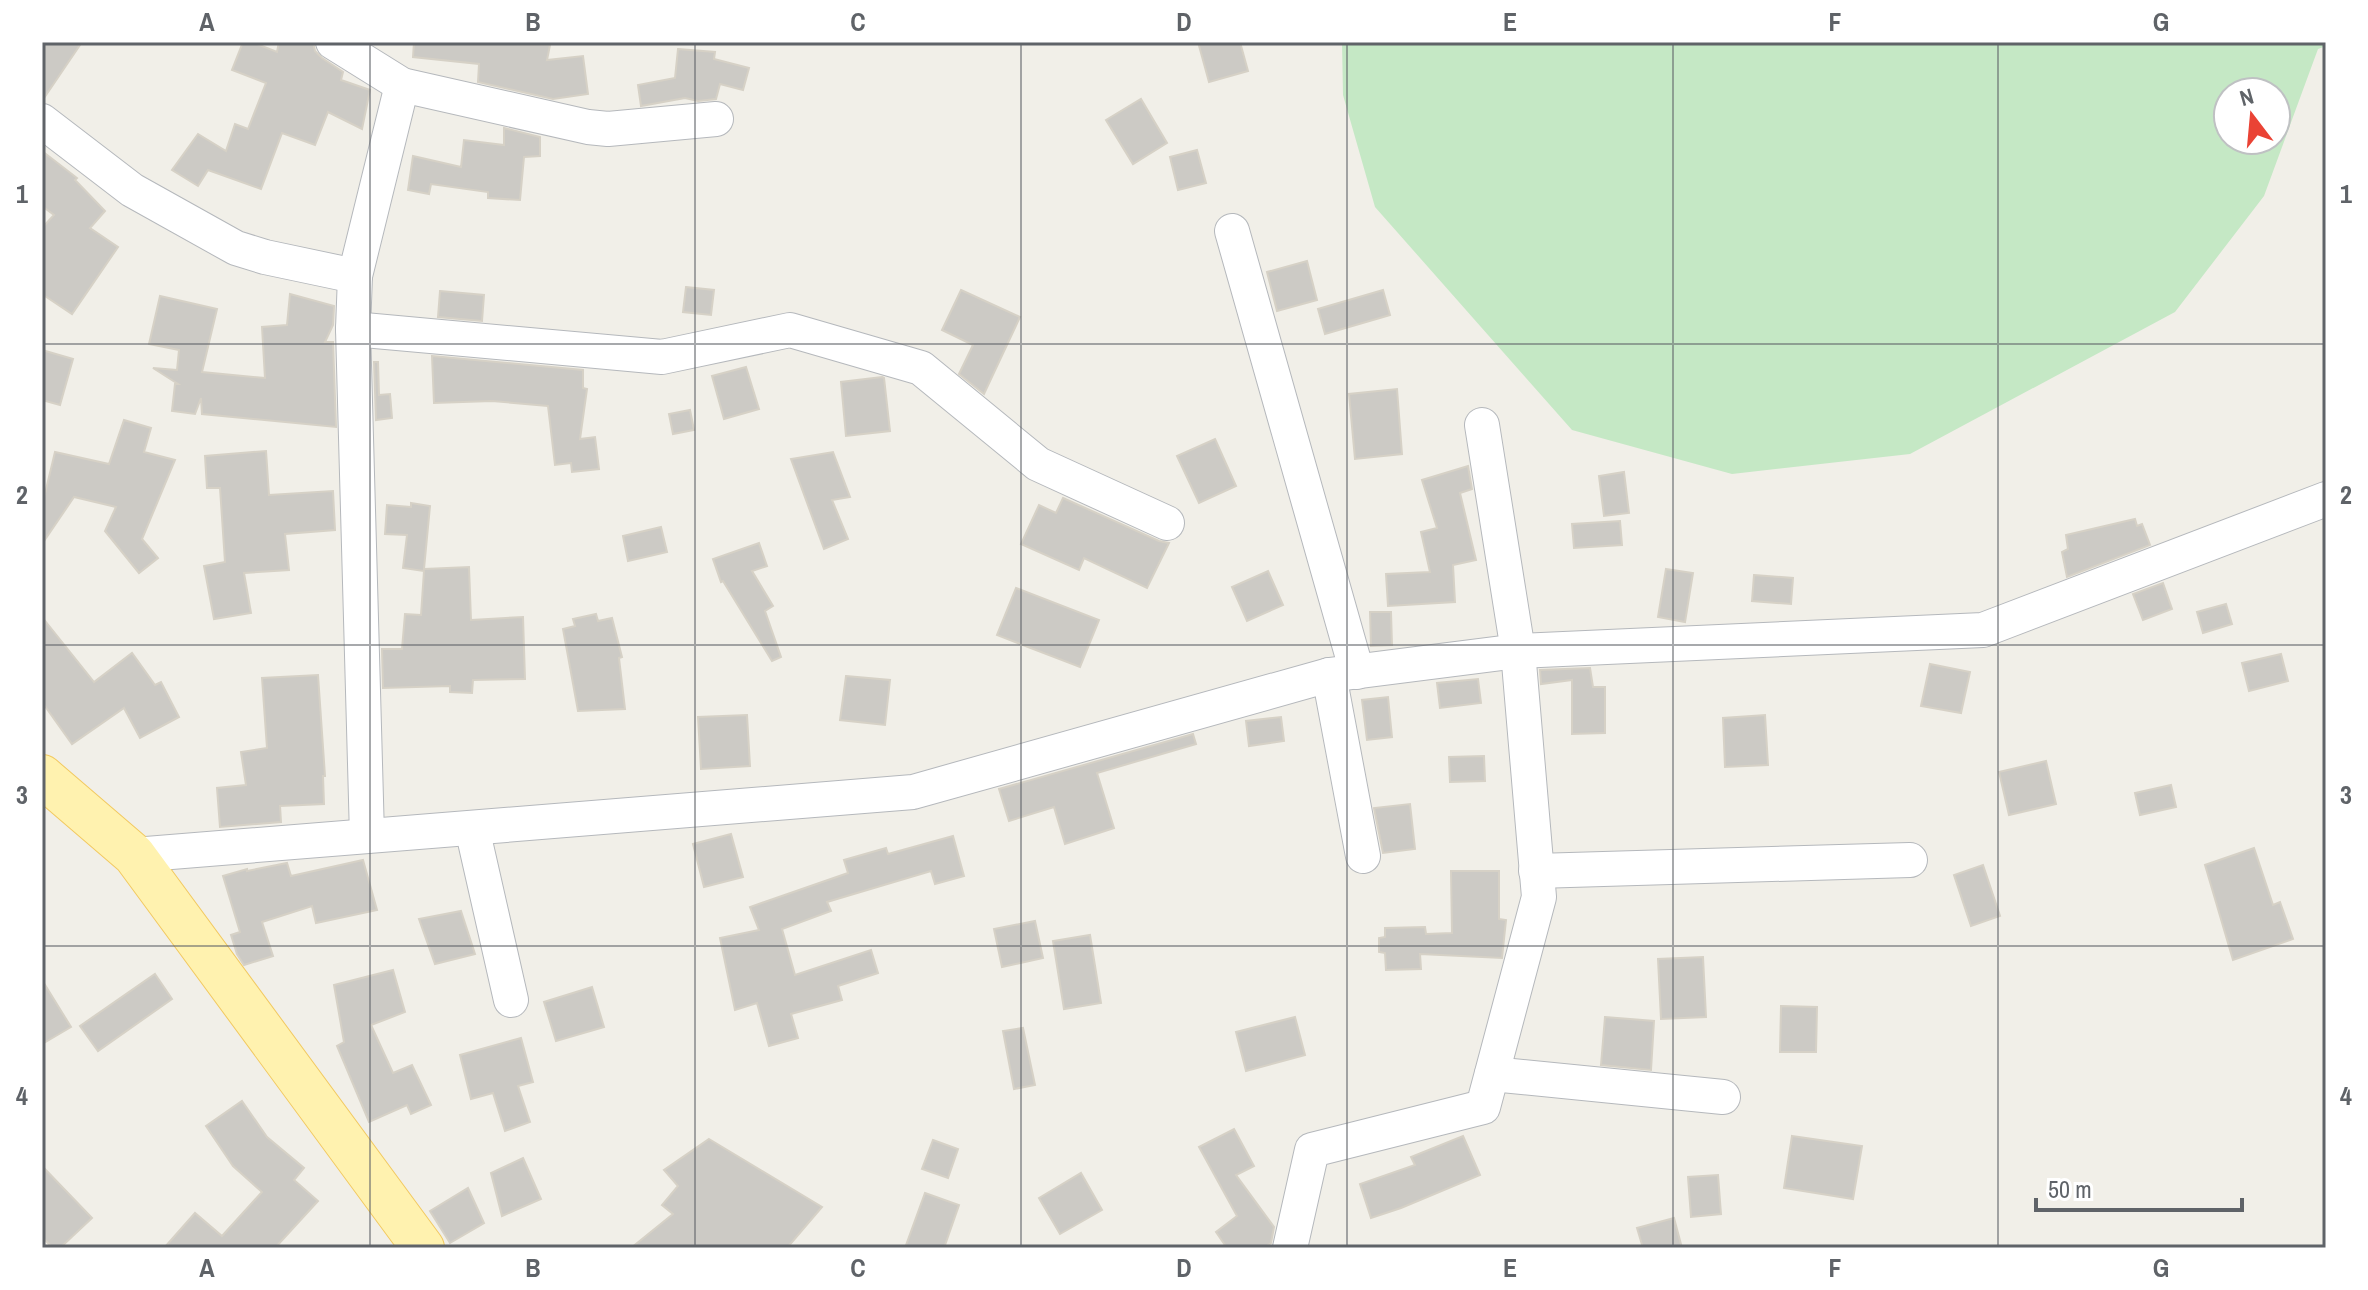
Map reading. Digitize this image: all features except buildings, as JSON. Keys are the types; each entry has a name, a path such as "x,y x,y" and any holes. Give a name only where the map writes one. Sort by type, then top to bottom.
{"main road":[{"path":"42,776 134,855 423,1248"}],"street":[{"path":"333,42 402,85 598,129 716,119"},
{"path":"367,836 353,329 355,276 402,85"},
{"path":"42,121 132,190 236,248 355,276"},
{"path":"1232,231 1343,673 1363,856"},
{"path":"353,329 662,357 790,330 921,368 1038,464 1167,523"},
{"path":"1290,1248 1312,1150 1483,1107 1539,897 1518,651 1482,425"},
{"path":"134,855 913,792 1343,673 1518,651 1983,630 2326,499"},
{"path":"472,828 511,1000"},
{"path":"1536,871 1910,860"},
{"path":"1492,1074 1723,1097"}],"green space":[{"path":"1342,42 2326,42 2326,46 2318,49 2292,120 2292,76 2212,76 2212,156 2279,156 2264,196 2175,312 1910,454 1732,474 1572,430 1375,207 1343,95"}]}
